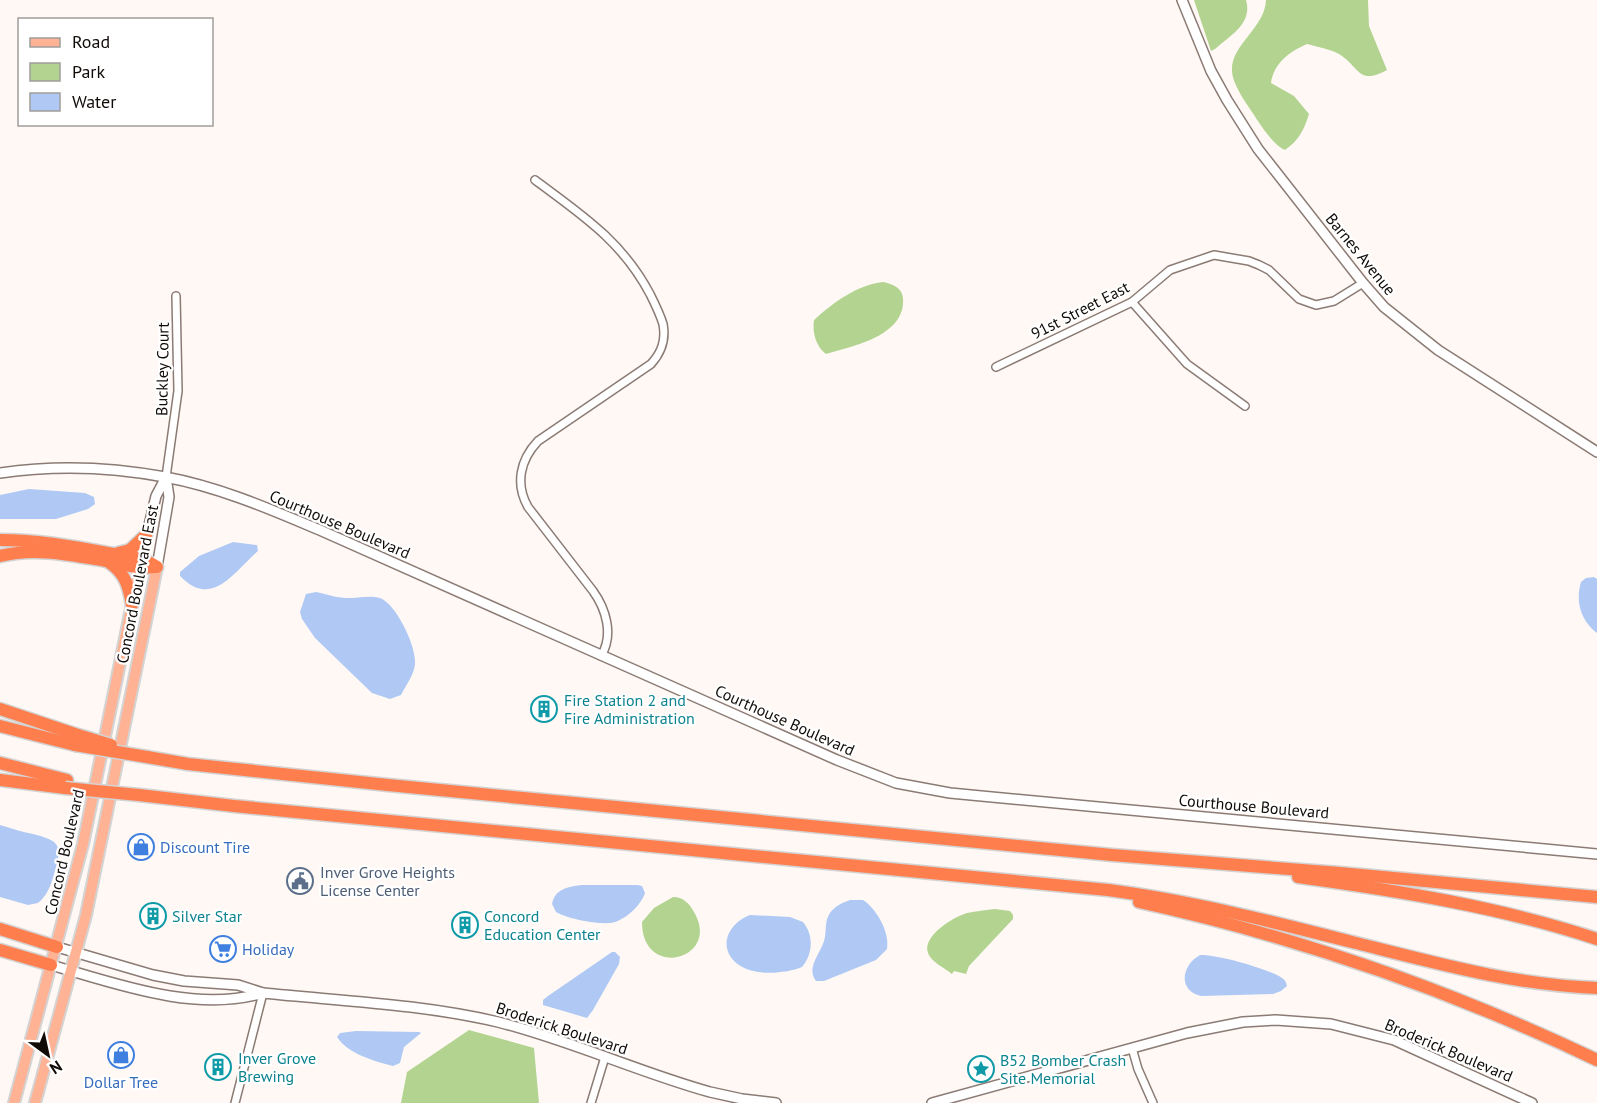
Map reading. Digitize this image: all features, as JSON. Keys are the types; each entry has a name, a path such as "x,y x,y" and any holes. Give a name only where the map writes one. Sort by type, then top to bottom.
{"highway":[{"path":"0,556 32,551 109,557 130,550 146,535"},
{"path":"0,540 58,544 157,567"},
{"path":"109,557 126,580 132,605"},
{"path":"0,709 76,740"},
{"path":"0,726 188,764 1178,861 1340,873 1597,897"},
{"path":"0,763 66,784"},
{"path":"0,780 66,784 246,807 1144,894 1224,910 1482,975 1545,984 1597,988"},
{"path":"1178,861 1418,895 1528,918 1597,939"},
{"path":"1043,884 1195,914 1335,954 1454,997 1597,1060"},
{"path":"0,929 57,947"},
{"path":"0,950 51,965"}],"main road":[{"name":"Concord Boulevard East","path":"132,605 140,563"},
{"name":"Concord Boulevard East","path":"125,721 157,567"},
{"name":"Concord Boulevard","path":"14,1103 83,844 132,605"},
{"name":"Concord Boulevard","path":"35,1103 76,953 125,721"}],"street":[{"name":"Barnes Avenue","path":"1182,0 1203,54 1227,100 1258,149 1363,284 1384,307 1431,345 1597,452"},
{"path":"535,180 594,223 618,247 639,275 663,324 662,348 651,364 538,441 528,454 521,469 522,492 528,507 602,605 608,632 605,650 601,656"},
{"name":"91st Street East","path":"996,367 1132,302 1170,270 1214,255 1249,261 1269,270 1299,299 1307,303 1334,301 1363,284"},
{"name":"Buckley Court","path":"166,477 178,392 176,296"},
{"path":"1132,302 1187,364 1245,406"},
{"name":"Courthouse Boulevard","path":"0,473 92,468 166,477 244,500 837,760 896,783 926,790 1597,854"},
{"name":"Concord Boulevard East","path":"140,563 156,496 166,477"},
{"name":"Concord Boulevard East","path":"157,567 169,497 166,477"},
{"name":"Broderick Boulevard","path":"57,947 153,975 184,981 251,987 263,993"},
{"name":"Broderick Boulevard","path":"51,965 174,997 232,1000 263,993 425,1010 477,1018 522,1029 710,1092 776,1103"},
{"path":"235,1103 263,993"},
{"name":"Broderick Boulevard","path":"932,1103 1187,1033 1243,1022 1276,1020 1331,1024 1374,1034 1412,1047 1532,1103"},
{"path":"1132,1048 1138,1070 1153,1103"},
{"path":"591,1103 605,1057"}],"green space":[{"path":"1194,0 1246,0 1246,15 1239,28 1211,51"},
{"path":"1266,0 1368,0 1369,26 1387,70 1370,76 1365,75 1339,54 1307,44 1288,55 1275,70 1271,83 1294,96 1309,114 1300,134 1285,150 1271,139 1259,122 1238,90 1232,71 1233,60 1259,22"},
{"path":"883,282 896,287 903,298 902,311 896,322 876,337 863,343 826,354 816,339 814,320 846,295"},
{"path":"673,897 683,899 690,906 700,928 698,942 690,951 678,957 666,957 654,952 645,940 642,922 654,908"},
{"path":"995,909 1010,911 1013,919 969,966 966,974 954,971 952,974 930,956 927,947 940,928 967,913"},
{"path":"469,1030 534,1048 539,1103 401,1103 407,1072"}],"water":[{"path":"29,489 85,493 94,497 95,504 88,509 56,519 0,519 0,495"},
{"path":"233,542 257,545 258,551 222,584 202,589 180,576 180,572 199,556"},
{"path":"1586,578 1597,579 1597,633 1583,617 1579,604 1581,582"},
{"path":"316,592 343,598 376,597 392,608 404,625 412,645 415,661 412,674 401,695 390,699 372,693 315,638 300,612 306,594"},
{"path":"0,825 49,839 57,846 59,851 52,882 38,903 28,905 0,897"},
{"path":"581,885 638,885 642,886 645,893 633,911 615,922 585,921 556,912 552,904 556,895 566,888"},
{"path":"850,900 863,900 873,909 884,929 887,949 876,960 824,981 816,981 812,971 824,941 828,916 836,907"},
{"path":"750,915 790,917 803,922 807,927 811,944 806,962 802,967 779,972 761,972 745,969 732,959 728,952 728,937 736,924"},
{"path":"612,952 620,957 619,964 587,1018 543,1005 543,1000 548,996"},
{"path":"1200,955 1230,959 1266,970 1282,978 1287,986 1273,994 1201,996 1193,993 1185,983 1189,965"},
{"path":"356,1031 421,1033 404,1047 400,1063 393,1066 355,1052 337,1037 340,1033"}],"place":[{"name":"Fire Station 2 and Fire Administration","path":"544,709"},
{"name":"Discount Tire","path":"141,847"},
{"name":"Inver Grove Heights License Center","path":"300,881"},
{"name":"Silver Star","path":"153,916"},
{"name":"Concord Education Center","path":"465,925"},
{"name":"Holiday","path":"223,949"},
{"name":"Dollar Tree","path":"121,1055"},
{"name":"Inver Grove Brewing","path":"218,1067"},
{"name":"B52 Bomber Crash Site Memorial","path":"981,1069"}]}
